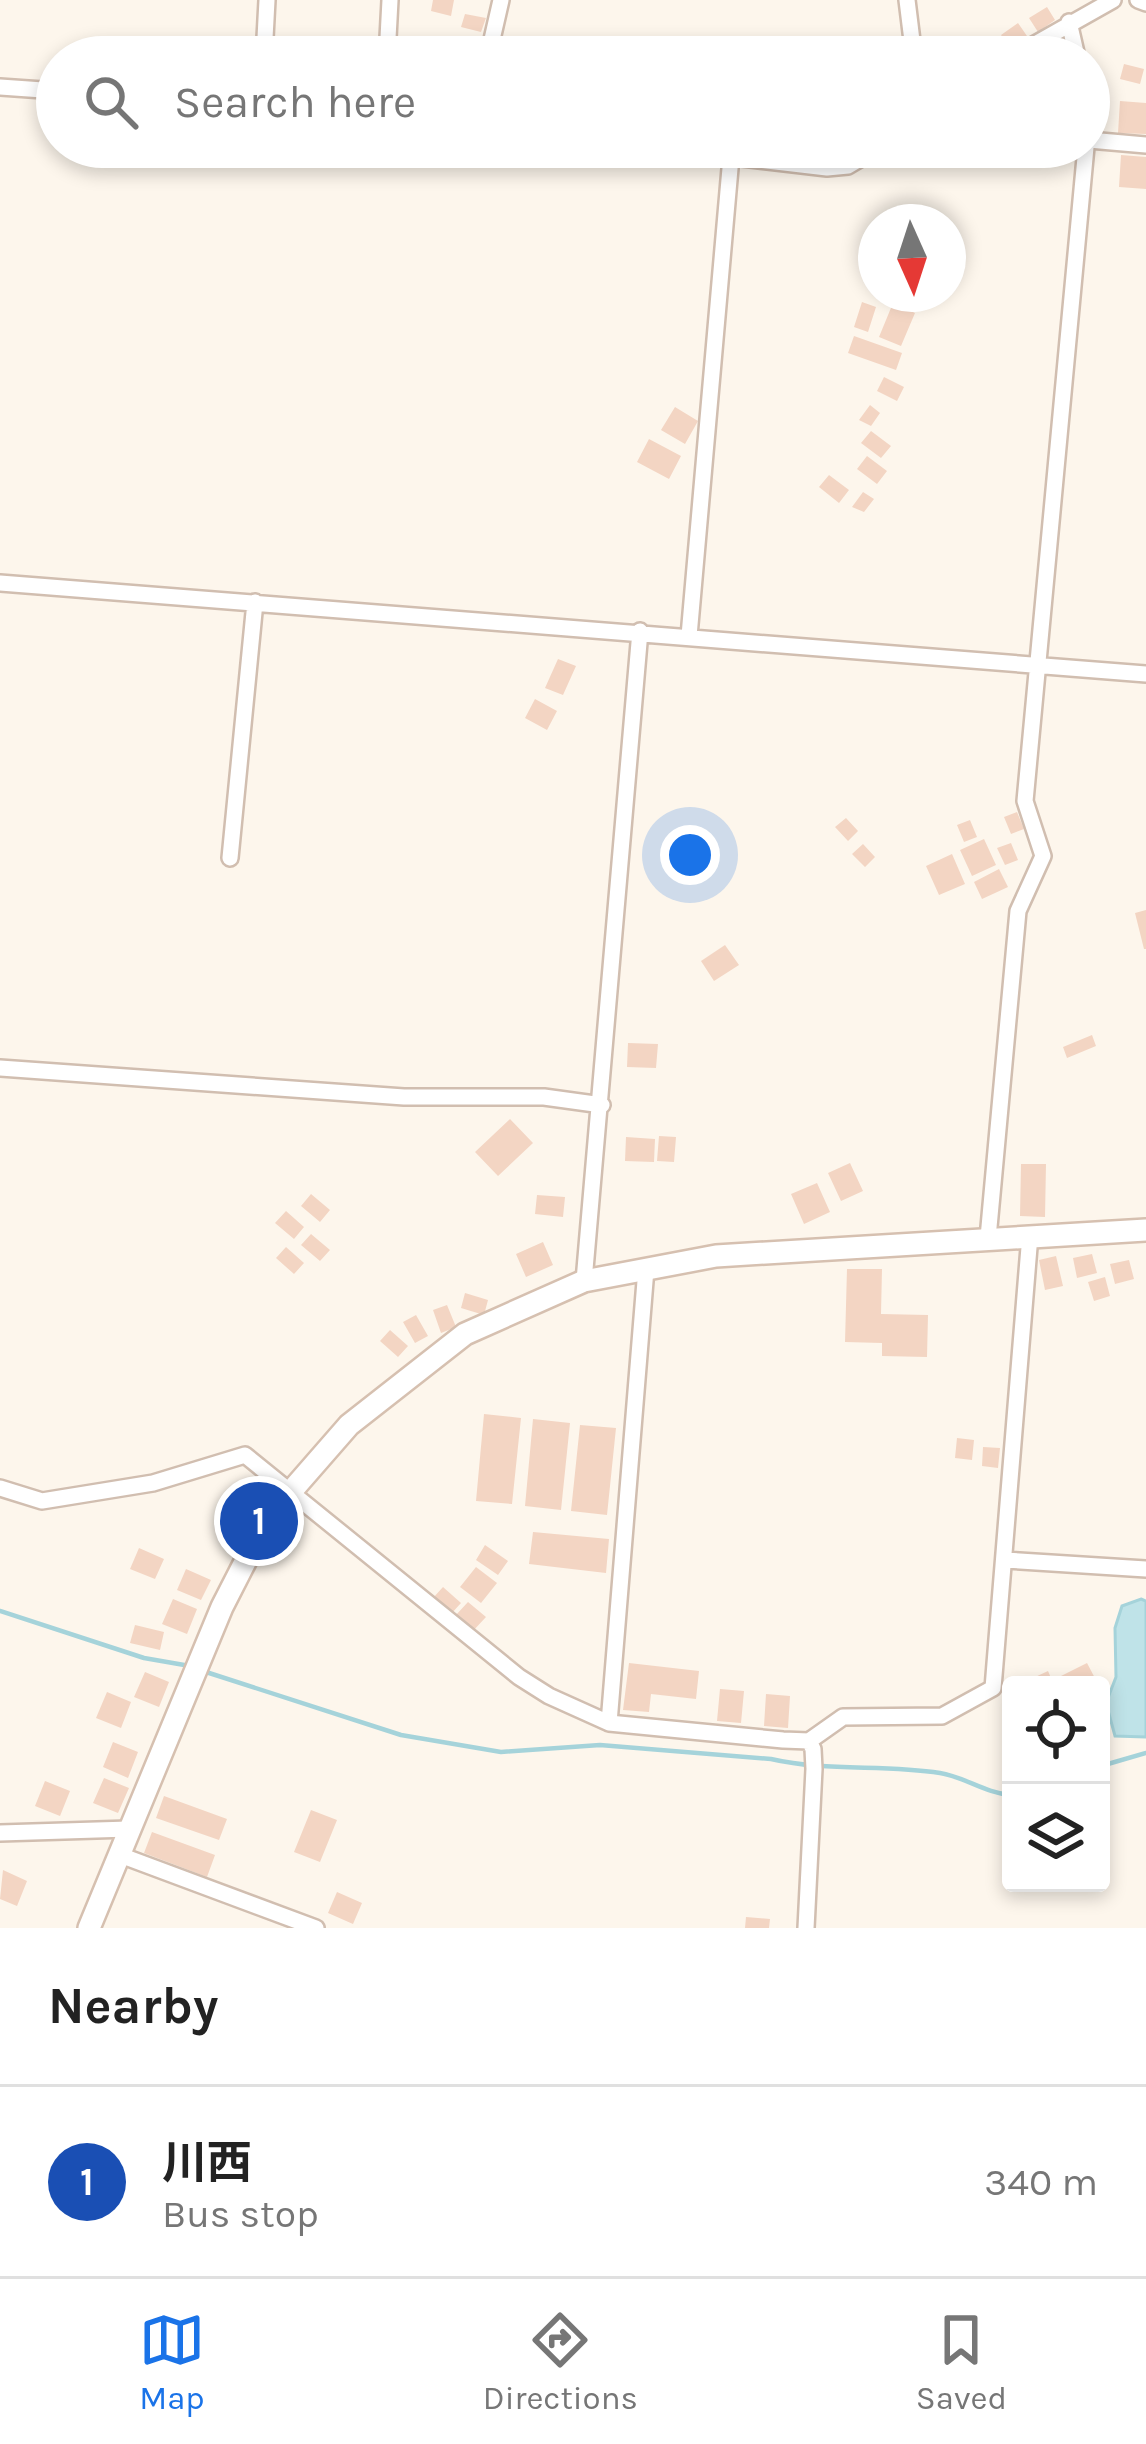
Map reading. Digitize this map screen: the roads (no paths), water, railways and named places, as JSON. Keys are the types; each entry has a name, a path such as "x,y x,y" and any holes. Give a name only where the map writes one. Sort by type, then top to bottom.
{"street":[{"path":"265,36 267,0"},
{"path":"388,36 390,0"},
{"path":"493,36 501,0"},
{"path":"907,0 911,36"},
{"path":"1046,36 1113,0"},
{"path":"1069,22 1072,36"},
{"path":"0,87 36,90"},
{"path":"1110,144 1146,145"},
{"path":"689,636 730,168"},
{"path":"988,1238 1018,911 1043,856 1025,801 1085,168"},
{"path":"0,583 1146,674"},
{"path":"230,858 255,602"},
{"path":"584,1281 640,632"},
{"path":"0,1068 404,1097 544,1097 602,1105"},
{"path":"89,1928 222,1607 267,1519 350,1426 465,1334 584,1281 716,1256 1146,1230"},
{"path":"0,1488 42,1501 153,1483 245,1455 519,1677 609,1723 808,1741 843,1717 942,1717 993,1688 1030,1235"},
{"path":"609,1723 646,1269"},
{"path":"1005,1560 1146,1569"},
{"path":"806,1928 814,1769 808,1741"},
{"path":"0,1833 129,1828"},
{"path":"120,1855 316,1928"}],"water":[{"path":"1146,1601 1146,1737 1115,1736 1110,1718 1110,1693 1116,1677 1115,1628 1122,1606"}],"waterway":[{"path":"0,1611 144,1658 190,1666"},
{"path":"206,1672 401,1735 501,1752 600,1745 919,1770 1002,1793"},
{"path":"1110,1763 1146,1753"}],"place":[{"name":"川西","path":"259,1521"}]}
